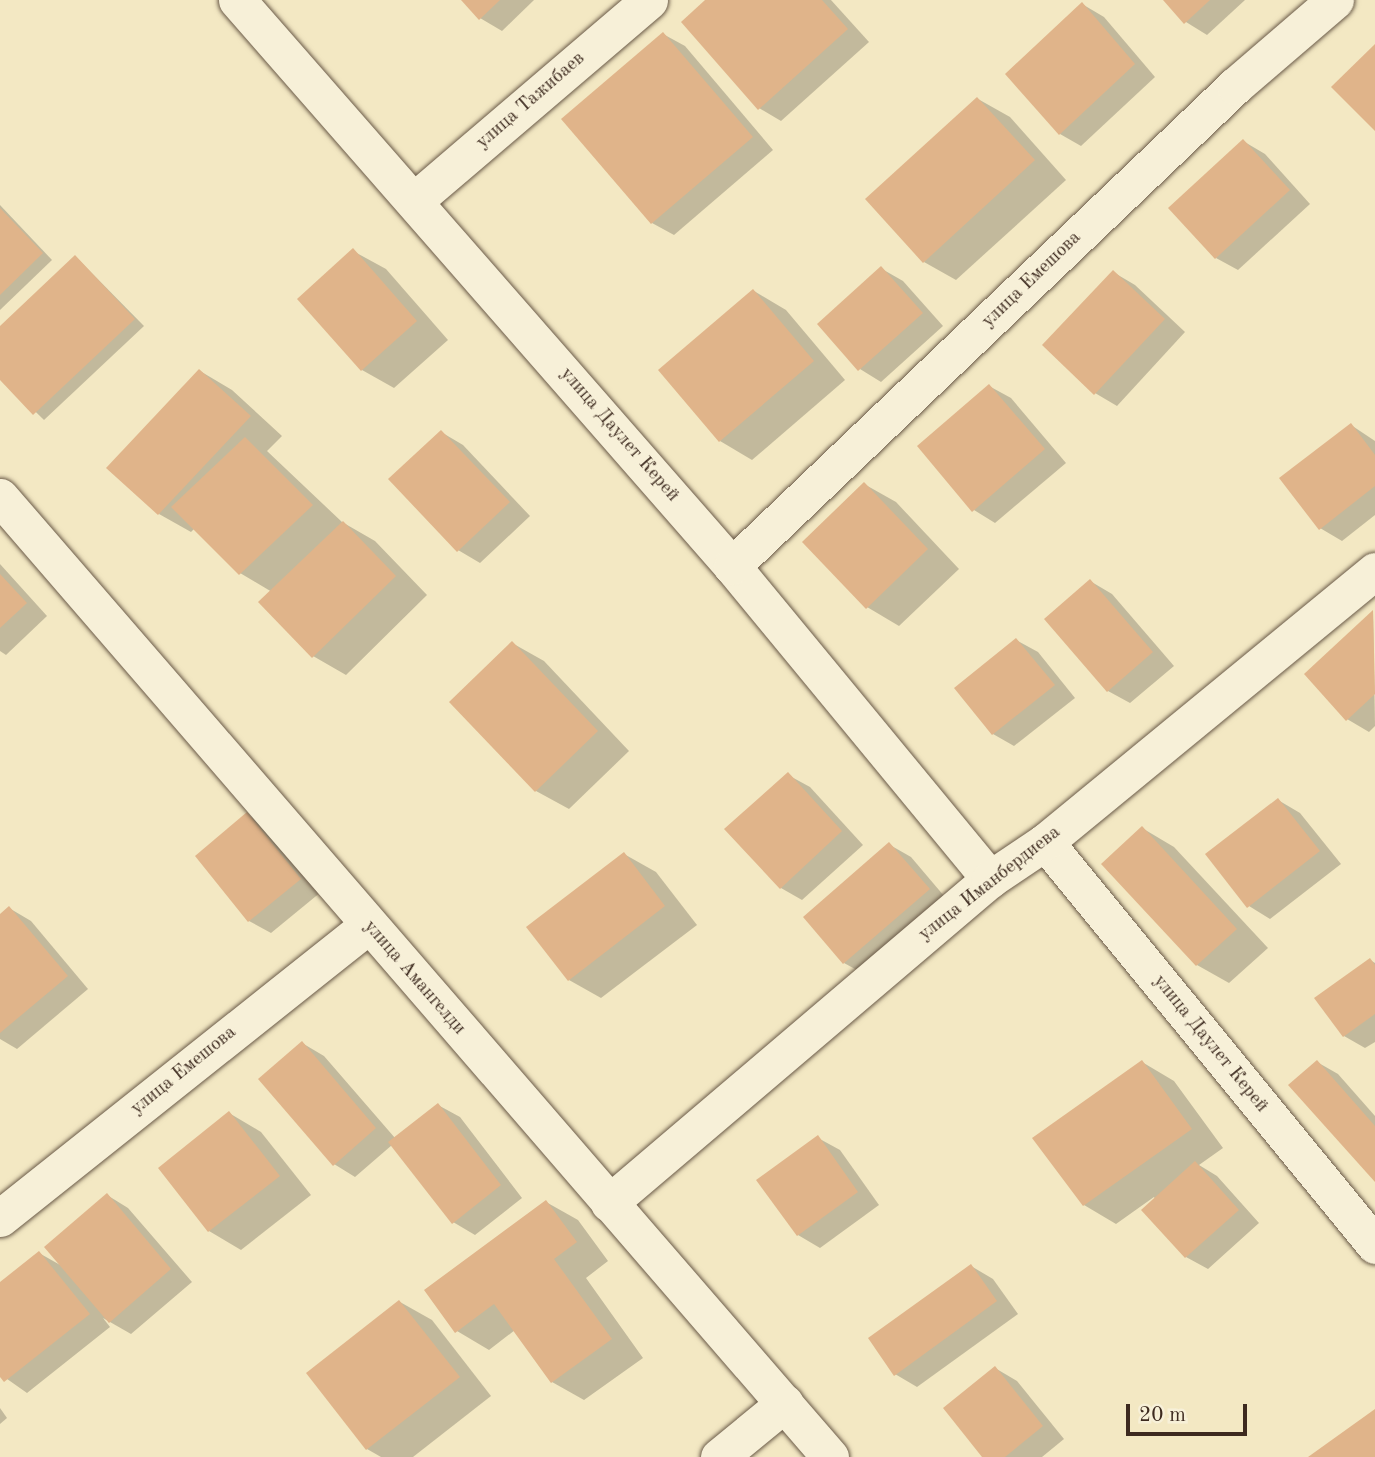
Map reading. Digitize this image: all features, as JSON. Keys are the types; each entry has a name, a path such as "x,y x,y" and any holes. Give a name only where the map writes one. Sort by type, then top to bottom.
{"street":[{"name":"улица Даулет Керей","path":"237,0 732,566 990,879"},
{"name":"улица Тажибаев","path":"414,201 649,0"},
{"name":"улица Емешова","path":"732,566 1236,86 1335,0"},
{"name":"улица Амангелди","path":"0,497 830,1457"},
{"name":"улица Иманбердиева","path":"609,1203 990,879 1045,842 1375,571"},
{"name":"улица Даулет Керей","path":"1045,842 1375,1245"},
{"name":"улица Емешова","path":"0,1218 368,925"},
{"path":"719,1457 785,1403"}],"building":[{"path":"461,0 500,0 479,20"},
{"path":"705,0 822,0 848,29 758,110 681,22"},
{"path":"1163,0 1210,0 1184,24"},
{"path":"1082,2 1135,64 1059,135 1005,74"},
{"path":"663,32 753,137 651,224 561,119"},
{"path":"1375,44 1375,131 1331,87"},
{"path":"977,97 1035,160 923,263 865,199"},
{"path":"1243,139 1290,190 1215,259 1168,208"},
{"path":"0,208 43,253 0,295"},
{"path":"353,248 417,321 361,371 297,299"},
{"path":"75,255 135,319 33,415 0,380 0,326"},
{"path":"881,266 923,313 858,371 817,324"},
{"path":"1113,270 1165,319 1094,395 1042,345"},
{"path":"753,289 814,361 719,442 658,370"},
{"path":"199,369 251,416 158,515 106,468"},
{"path":"989,384 1045,449 972,512 917,446"},
{"path":"1351,423 1375,455 1375,486 1319,530 1279,478"},
{"path":"441,430 510,502 457,552 388,479"},
{"path":"245,437 313,505 239,575 171,507"},
{"path":"864,482 928,549 866,609 802,542"},
{"path":"343,521 396,576 312,658 258,602"},
{"path":"0,574 27,603 0,628"},
{"path":"1090,579 1153,652 1107,692 1044,619"},
{"path":"1373,610 1375,694 1346,721 1304,674"},
{"path":"1016,638 1055,685 992,735 954,688"},
{"path":"512,641 598,731 535,792 449,702"},
{"path":"788,772 842,831 780,889 724,829"},
{"path":"1278,798 1320,851 1247,908 1205,854"},
{"path":"247,812 301,879 248,922 195,856"},
{"path":"1142,826 1237,929 1196,966 1101,864"},
{"path":"889,842 930,889 843,964 803,917"},
{"path":"624,852 665,906 568,981 526,927"},
{"path":"9,906 68,976 0,1033 0,914"},
{"path":"1370,958 1375,965 1375,1014 1343,1037 1314,998"},
{"path":"302,1041 376,1128 333,1166 258,1079"},
{"path":"1142,1060 1192,1129 1083,1206 1032,1138"},
{"path":"1317,1060 1375,1126 1375,1182 1288,1085"},
{"path":"438,1103 501,1185 452,1224 388,1142"},
{"path":"229,1111 280,1176 208,1232 158,1168"},
{"path":"818,1135 858,1192 797,1236 756,1180"},
{"path":"1195,1161 1239,1210 1185,1258 1141,1210"},
{"path":"107,1193 171,1269 109,1323 44,1247"},
{"path":"546,1200 577,1242 554,1259 612,1339 551,1383 494,1304 455,1333 424,1290"},
{"path":"39,1251 90,1314 4,1382 0,1377 0,1282"},
{"path":"971,1264 997,1301 894,1376 868,1338"},
{"path":"399,1300 460,1377 366,1450 306,1373"},
{"path":"995,1366 1043,1426 1005,1457 982,1457 943,1408"},
{"path":"1375,1409 1375,1457 1308,1457"}]}
